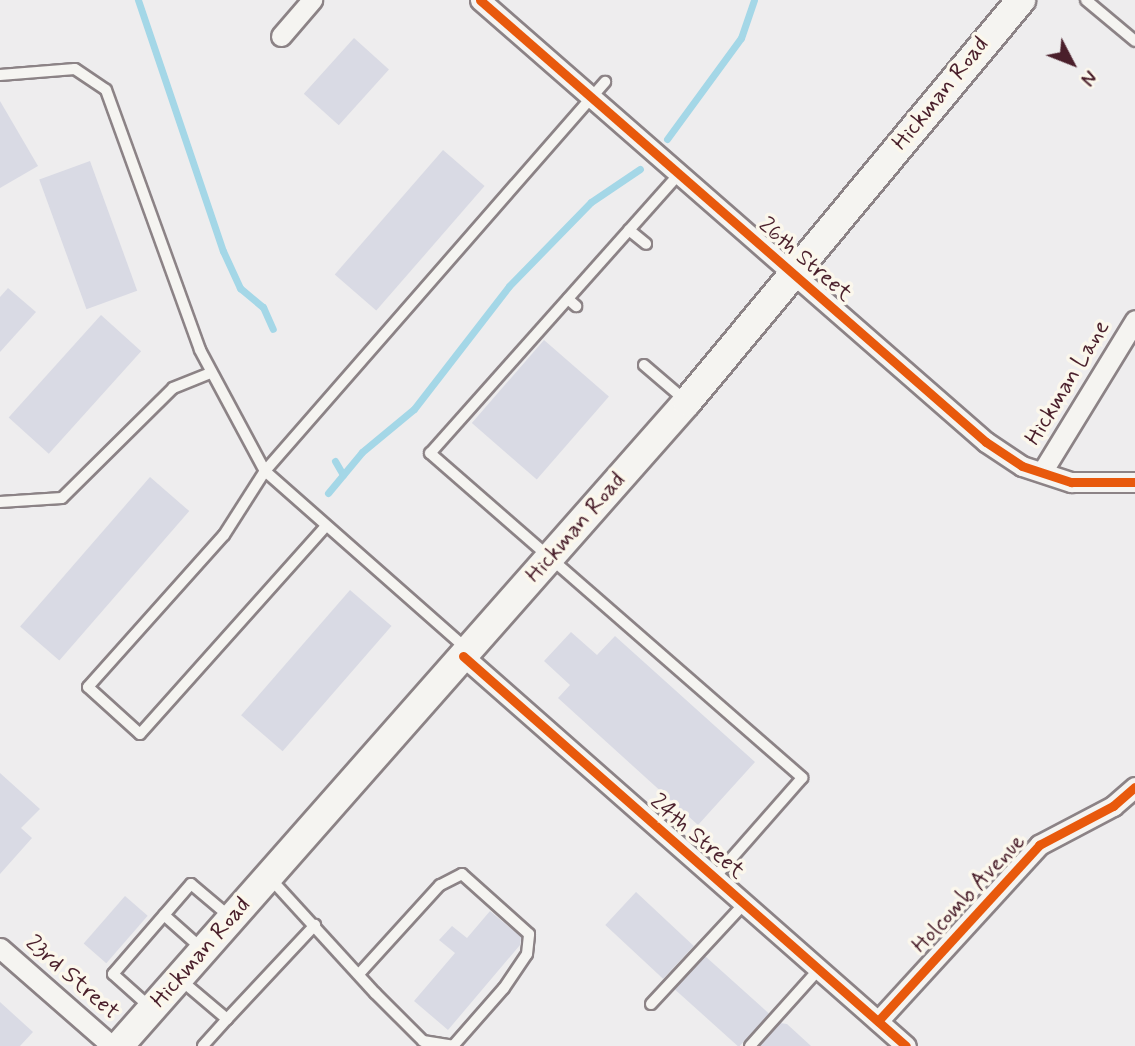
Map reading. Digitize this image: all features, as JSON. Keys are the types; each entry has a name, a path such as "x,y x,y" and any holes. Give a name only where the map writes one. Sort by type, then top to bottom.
{"main road":[{"name":"Hickman Road","path":"119,1046 687,402 1021,0"}],"street":[{"path":"281,36 312,0"},
{"name":"26th Street","path":"480,0 986,442 1042,472 1071,482 1135,482"},
{"name":"Hickman Lane","path":"1042,472 1135,320"},
{"name":"24th Street","path":"466,653 714,878 906,1046"},
{"name":"Holcomb Avenue","path":"878,1021 1039,845 1114,806 1135,787"},
{"name":"23rd Street","path":"0,948 112,1046"}],"lane":[{"path":"1086,0 1135,41"},
{"path":"0,75 75,69 106,90 210,373 265,471 466,653"},
{"path":"326,526 140,734 88,687 224,535 265,471 593,100 605,82"},
{"path":"679,174 629,230 572,302 430,453 802,778 714,878"},
{"path":"629,230 646,244"},
{"path":"644,365 687,402"},
{"path":"0,502 62,498 173,388 210,373"},
{"path":"269,876 359,974 423,1041 453,1046 504,988 527,954 529,934 462,874 440,885 359,974"},
{"path":"152,1009 113,974 191,884 232,918"},
{"path":"652,1004 744,904"},
{"path":"164,915 204,950"},
{"path":"203,1046 315,925"},
{"path":"750,1046 819,969"},
{"path":"178,978 227,1019"}],"building":[{"path":"354,38 389,69 339,125 304,94"},
{"path":"0,101 38,166 0,188"},
{"path":"443,150 485,186 376,311 335,275"},
{"path":"90,161 137,291 86,309 39,179"},
{"path":"8,288 36,312 0,352 0,297"},
{"path":"101,315 141,351 49,454 9,418"},
{"path":"544,340 609,396 537,479 472,423"},
{"path":"150,477 189,511 59,661 20,626"},
{"path":"350,590 392,626 283,751 241,715"},
{"path":"571,632 597,655 615,636 755,762 698,825 558,698 570,685 544,661"},
{"path":"0,773 40,809 21,828 32,838 0,874"},
{"path":"636,892 694,946 663,979 605,925"},
{"path":"125,896 148,916 106,963 84,944"},
{"path":"490,911 521,937 520,945 448,1030 414,1001 455,953 439,940 452,926 467,938"},
{"path":"705,956 769,1014 738,1046 675,989"},
{"path":"0,1002 33,1032 20,1046 0,1046"},
{"path":"780,1023 787,1024 811,1046 760,1046"}],"waterway":[{"path":"138,0 223,251 240,288 263,307 273,329"},
{"path":"667,139 741,38 754,0"},
{"path":"328,493 362,452 414,409 509,286 591,202 640,169"},
{"path":"335,461 343,475"}],"cycle path":[{"path":"480,0 986,442 1022,466 1071,482 1135,482"},
{"path":"463,656 906,1046"},
{"path":"878,1021 1039,845 1113,806 1135,787"}]}
